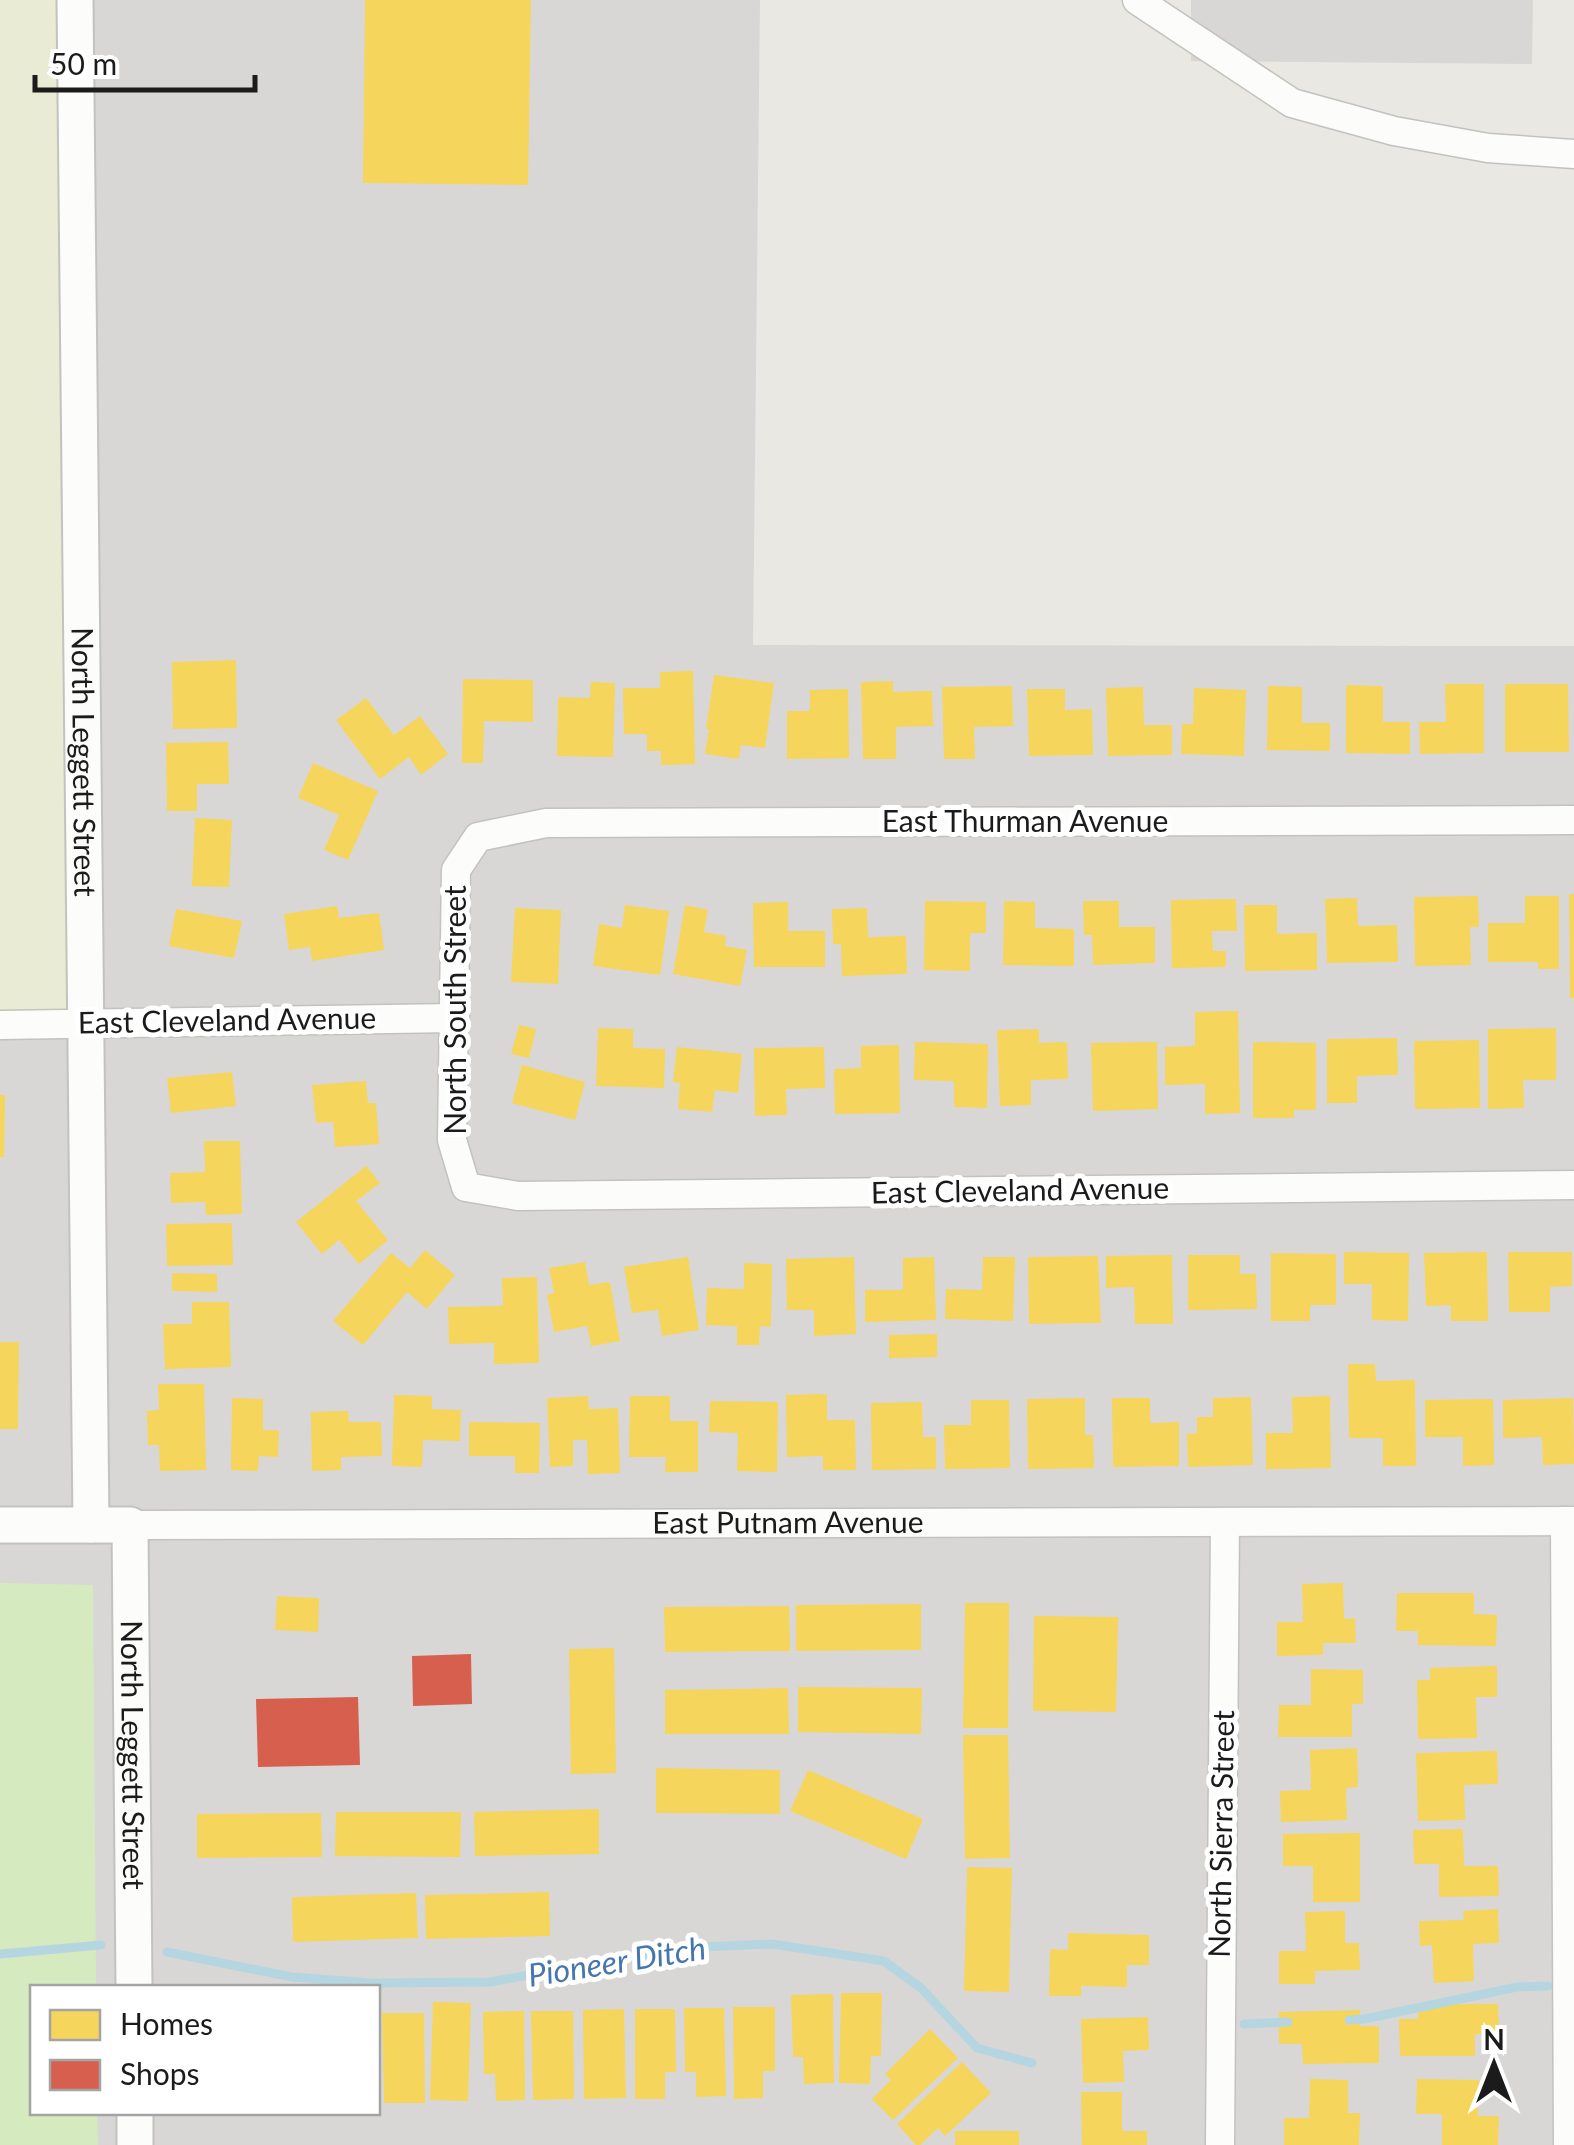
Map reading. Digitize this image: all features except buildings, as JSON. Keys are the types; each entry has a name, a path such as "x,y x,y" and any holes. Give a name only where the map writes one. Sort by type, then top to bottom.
{"street":[{"name":"North Leggett Street","path":"75,0 91,1525"},
{"path":"1137,0 1292,104 1394,131 1488,148 1574,154"},
{"name":"East Thurman Avenue","path":"478,837 546,824 1574,820"},
{"name":"North South Street","path":"466,1187 452,1140 456,870 478,837"},
{"name":"East Cleveland Avenue","path":"0,1025 455,1018"},
{"name":"East Cleveland Avenue","path":"466,1187 518,1196 1574,1184"},
{"path":"1568,2145 1570,1521"},
{"name":"East Putnam Avenue","path":"0,1525 1570,1521"},
{"name":"North Sierra Street","path":"1220,2145 1225,1522"},
{"name":"North Leggett Street","path":"130,1525 134,1985"},
{"path":"135,2115 135,2145"}],"shaded area":[{"path":"58,0 760,0 753,645 1574,646 1574,2145 0,2145 0,1029"},
{"path":"1191,0 1533,0 1532,64 1191,61"}],"green space":[{"path":"0,0 58,0 72,1031 0,1029"},
{"path":"0,1583 93,1585 96,1985 30,1985 30,2115 97,2115 98,2145 0,2145"}],"waterway":[{"name":"Pioneer Ditch","path":"167,1952 292,1977 373,1983 490,1982 681,1948 772,1944 884,1961 921,1988 977,2048 1032,2063"},
{"name":"Pioneer Ditch","path":"0,1954 101,1945"},
{"name":"Pioneer Ditch","path":"1349,2020 1517,1987 1548,1986"},
{"name":"Pioneer Ditch","path":"1244,2024 1288,2022"}]}
